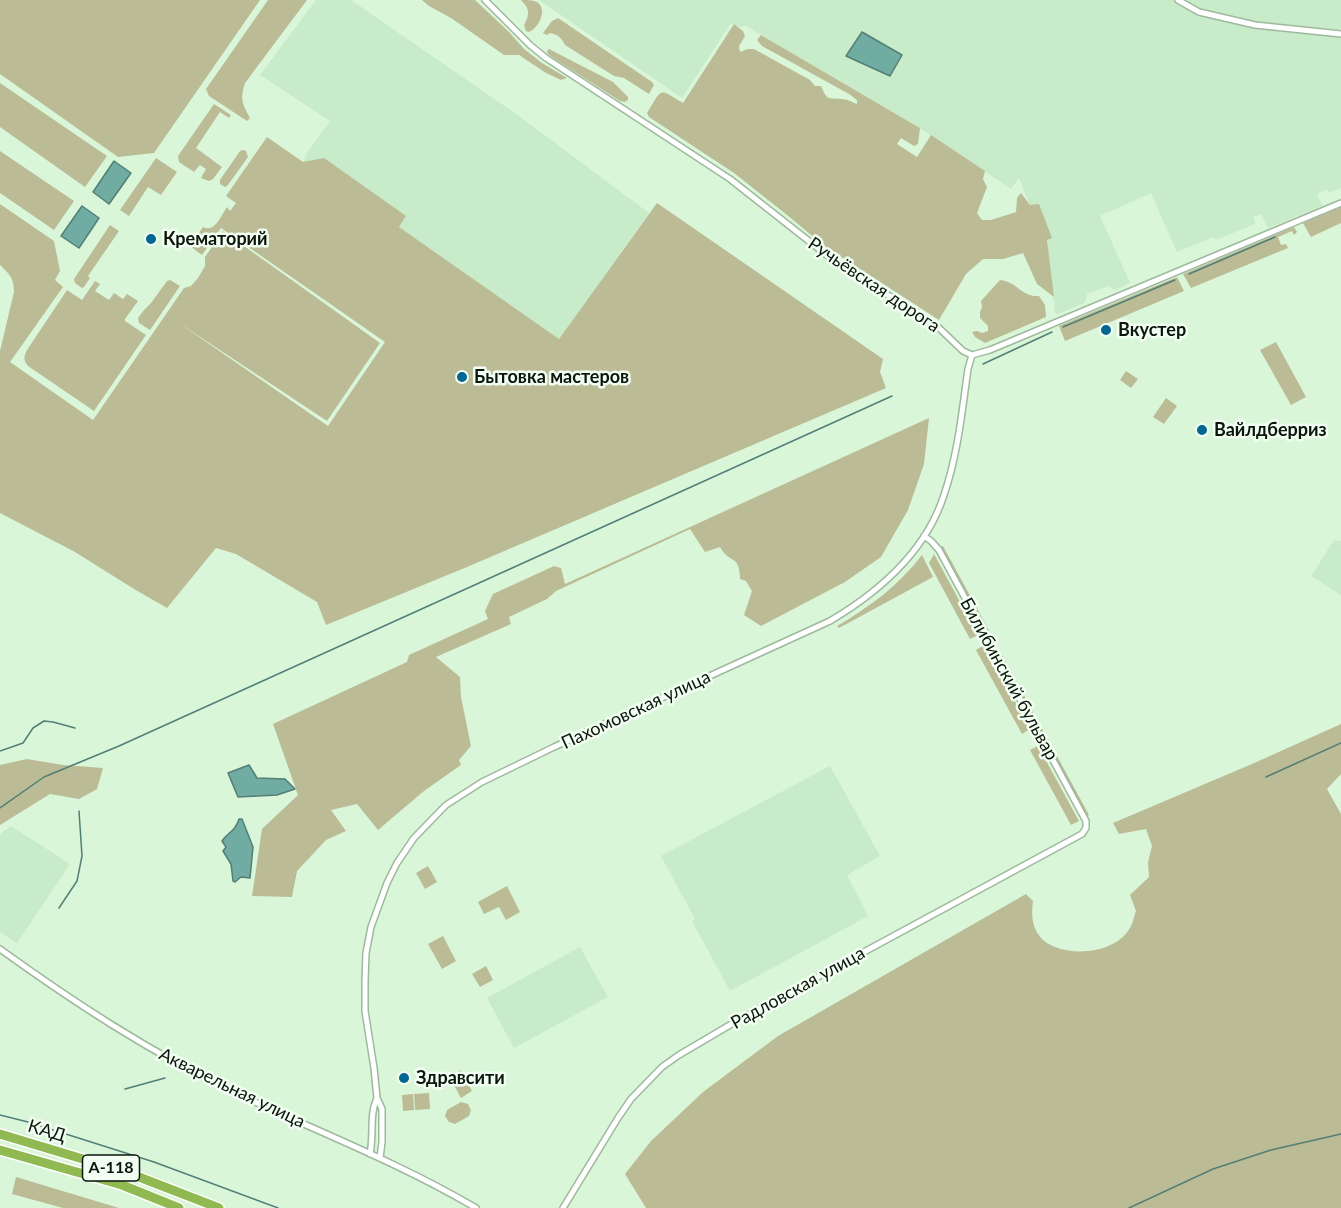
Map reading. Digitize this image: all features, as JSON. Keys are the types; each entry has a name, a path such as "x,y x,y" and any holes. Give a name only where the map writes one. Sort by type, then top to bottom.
{"highway":[{"name":"КАД","path":"0,1134 126,1172 219,1208"},
{"name":"КАД","path":"0,1150 122,1185 179,1208"}],"street":[{"name":"Ручьёвская дорога","path":"485,0 546,58 730,179 833,260 938,327 963,351 972,355"},
{"path":"1178,0 1198,12 1255,25 1341,34"},
{"path":"972,355 990,350 1341,203"},
{"name":"Пахомовская улица","path":"380,1158 382,1109 377,1098 365,1011 366,953 371,927 384,889 397,863 414,838 446,805 482,782 830,621 850,609 886,581 924,536 944,497 959,432 972,355"},
{"name":"Билибинский бульвар","path":"924,536 939,550 1086,821 1086,828"},
{"name":"Радловская улица","path":"563,1208 631,1099 662,1067 679,1054 1082,834 1086,828"},
{"name":"Акварельная улица","path":"0,949 70,999 179,1064 232,1091 380,1158 476,1208"},
{"name":"Пахомовская улица","path":"370,1154 373,1109 377,1098"}],"shaded area":[{"path":"0,0 260,0 154,153 118,157 0,74"},
{"path":"268,0 307,0 245,83 242,97 250,118 247,121 209,96 206,89"},
{"path":"316,0 351,0 519,116 649,213 559,339 399,227 406,216 303,162 330,121 260,75"},
{"path":"422,0 475,0 524,49 567,78 561,80 546,73 519,55 504,55"},
{"path":"521,0 537,2 542,9 539,23 529,32 526,31 524,25 528,15 527,9"},
{"path":"539,0 1341,0 1341,188 1329,193 1327,189 1317,194 1323,206 1268,228 1261,214 1253,217 1255,224 1216,240 1214,237 1177,252 1151,193 1100,216 1130,283 1115,290 1108,286 1087,294 1084,303 1058,314 1055,313 1047,240 1051,238 1039,204 1030,206 1019,178 1011,189 909,121 746,26 739,27 731,23 682,98"},
{"path":"558,18 652,82 654,85 649,94 624,78 614,76 565,45 561,38 550,33 547,35 543,33 552,21"},
{"path":"734,24 743,31 745,36 739,46 740,52 754,49 810,80 815,86 821,86 828,97 857,104 857,100 849,94 762,46 757,40 761,35 920,128 918,144 914,146 901,138 897,144 917,157 931,135 985,171 983,179 987,187 977,213 982,220 991,220 1016,212 1017,198 1021,193 1030,205 1039,204 1052,238 1047,240 1054,297 1037,284 1023,253 1003,259 983,259 966,274 939,320 823,245 734,173 649,117 647,113 659,94 665,93 683,103"},
{"path":"549,49 613,82 628,97 628,100 620,101 548,54"},
{"path":"0,83 107,156 85,187 0,127"},
{"path":"214,104 231,115 229,118 220,112 196,148 222,167 209,181 201,178 206,169 200,165 194,172 179,162 178,156"},
{"path":"267,137 303,162 324,158 406,216 399,227 559,339 657,203 883,359 880,372 886,388 326,625 317,602 236,554 216,548 167,608 75,552 0,513 0,351 14,292 11,277 0,265 0,204 54,241 60,271 55,280 63,287 10,362 93,420 184,288 191,286 198,278 205,266 205,257 223,231 380,343 327,421 176,321 328,426 385,342 221,228 202,255 190,246 203,227 214,226 227,207 230,211 236,203 226,196"},
{"path":"243,150 246,151 248,157 225,187 220,184 220,180"},
{"path":"0,151 74,201 54,230 0,193"},
{"path":"156,158 177,172 161,195 148,187 129,216 120,210"},
{"path":"1341,206 1341,223 1311,237 1303,223"},
{"path":"110,225 119,231 82,288 75,283 74,279"},
{"path":"1294,227 1297,232 1294,235 1292,231 1278,237 1281,245 1286,244 1288,248 1191,288 1183,274"},
{"path":"1177,277 1184,291 1065,341 1059,326"},
{"path":"170,280 180,286 150,330 139,323 138,318"},
{"path":"1000,280 1011,283 1028,294 1039,296 1045,305 1046,317 985,343 975,337 972,332 988,331 988,326 980,318 981,301"},
{"path":"95,281 100,284 95,291 109,300 114,293 123,299 127,294 138,301 125,321 146,335 94,411 28,366 25,362 25,354 67,290 82,300"},
{"path":"1276,342 1306,397 1291,405 1260,350"},
{"path":"1126,371 1138,379 1131,388 1120,380"},
{"path":"1166,398 1177,406 1164,424 1153,417"},
{"path":"929,418 924,464 908,510 881,557 845,582 761,626 744,615 752,591 746,581 740,579 740,571 736,562 720,547 705,552 690,529 556,591 547,599 509,617 511,624 436,657 460,677 461,697 471,746 459,760 461,765 424,791 378,830 357,804 331,810 346,831 326,840 297,871 292,897 252,896 262,829 298,795 273,724 407,662 409,655 488,619 485,611 493,594 554,566 561,568 565,584"},
{"path":"1334,540 1341,541 1341,595 1311,576"},
{"path":"943,546 997,645 993,644 941,547"},
{"path":"934,554 978,635 970,639 929,563"},
{"path":"922,555 933,577 839,628 837,626 883,595"},
{"path":"984,645 1030,729 1022,734 976,650"},
{"path":"1000,651 1089,815 1087,816 999,655"},
{"path":"1341,724 1341,774 1327,789 1341,814 1341,1208 646,1208 625,1174 651,1141 703,1092 778,1036 1026,894 1033,901 1034,927 1043,940 1049,944 1064,950 1085,951 1096,950 1116,942 1124,936 1132,924 1136,911 1130,895 1149,877 1148,862 1152,846 1146,829 1119,834 1113,823"},
{"path":"1038,746 1079,821 1071,825 1030,750"},
{"path":"27,759 103,768 97,789 79,799 50,794 0,825 0,765"},
{"path":"830,766 880,856 847,875 868,916 730,991 692,921 695,919 661,856"},
{"path":"11,826 70,864 17,943 0,932 0,834"},
{"path":"428,866 437,882 425,889 416,873"},
{"path":"507,886 520,912 506,920 499,907 484,914 478,902"},
{"path":"443,936 456,961 442,969 428,944"},
{"path":"580,947 608,997 514,1048 487,998"},
{"path":"486,966 493,980 480,987 472,974"},
{"path":"461,1070 472,1091 461,1098 449,1076"},
{"path":"429,1093 430,1109 415,1110 414,1094"},
{"path":"413,1094 414,1110 403,1111 402,1095"},
{"path":"461,1102 468,1104 471,1110 469,1116 455,1124 449,1122 445,1116 447,1110"},
{"path":"16,1177 119,1208 63,1208 12,1194"}],"water":[{"path":"862,32 902,55 890,76 846,56"},
{"path":"114,161 131,173 109,204 93,192"},
{"path":"82,206 99,218 79,248 61,236"},
{"path":"249,765 257,778 285,779 295,789 277,795 238,797 228,773"},
{"path":"239,819 242,819 253,847 250,878 241,877 235,882 231,864 223,851 226,847 222,841 234,829"}],"waterway":[{"path":"1189,274 1275,237"},
{"path":"1063,327 1175,280"},
{"path":"983,364 1052,332"},
{"path":"0,808 44,777 119,746 892,396"},
{"path":"0,751 23,743 33,728 44,721 75,728"},
{"path":"1266,777 1341,743"},
{"path":"59,908 77,881 82,856 79,811"},
{"path":"125,1089 165,1078"},
{"path":"0,1115 154,1162 278,1208"},
{"path":"1129,1208 1213,1169 1271,1150 1341,1134"}],"place":[{"name":"Крематорий","path":"151,239"},
{"name":"Вкустер","path":"1106,330"},
{"name":"Бытовка мастеров","path":"462,377"},
{"name":"Вайлдберриз","path":"1202,430"},
{"name":"Здравсити","path":"404,1078"}]}
